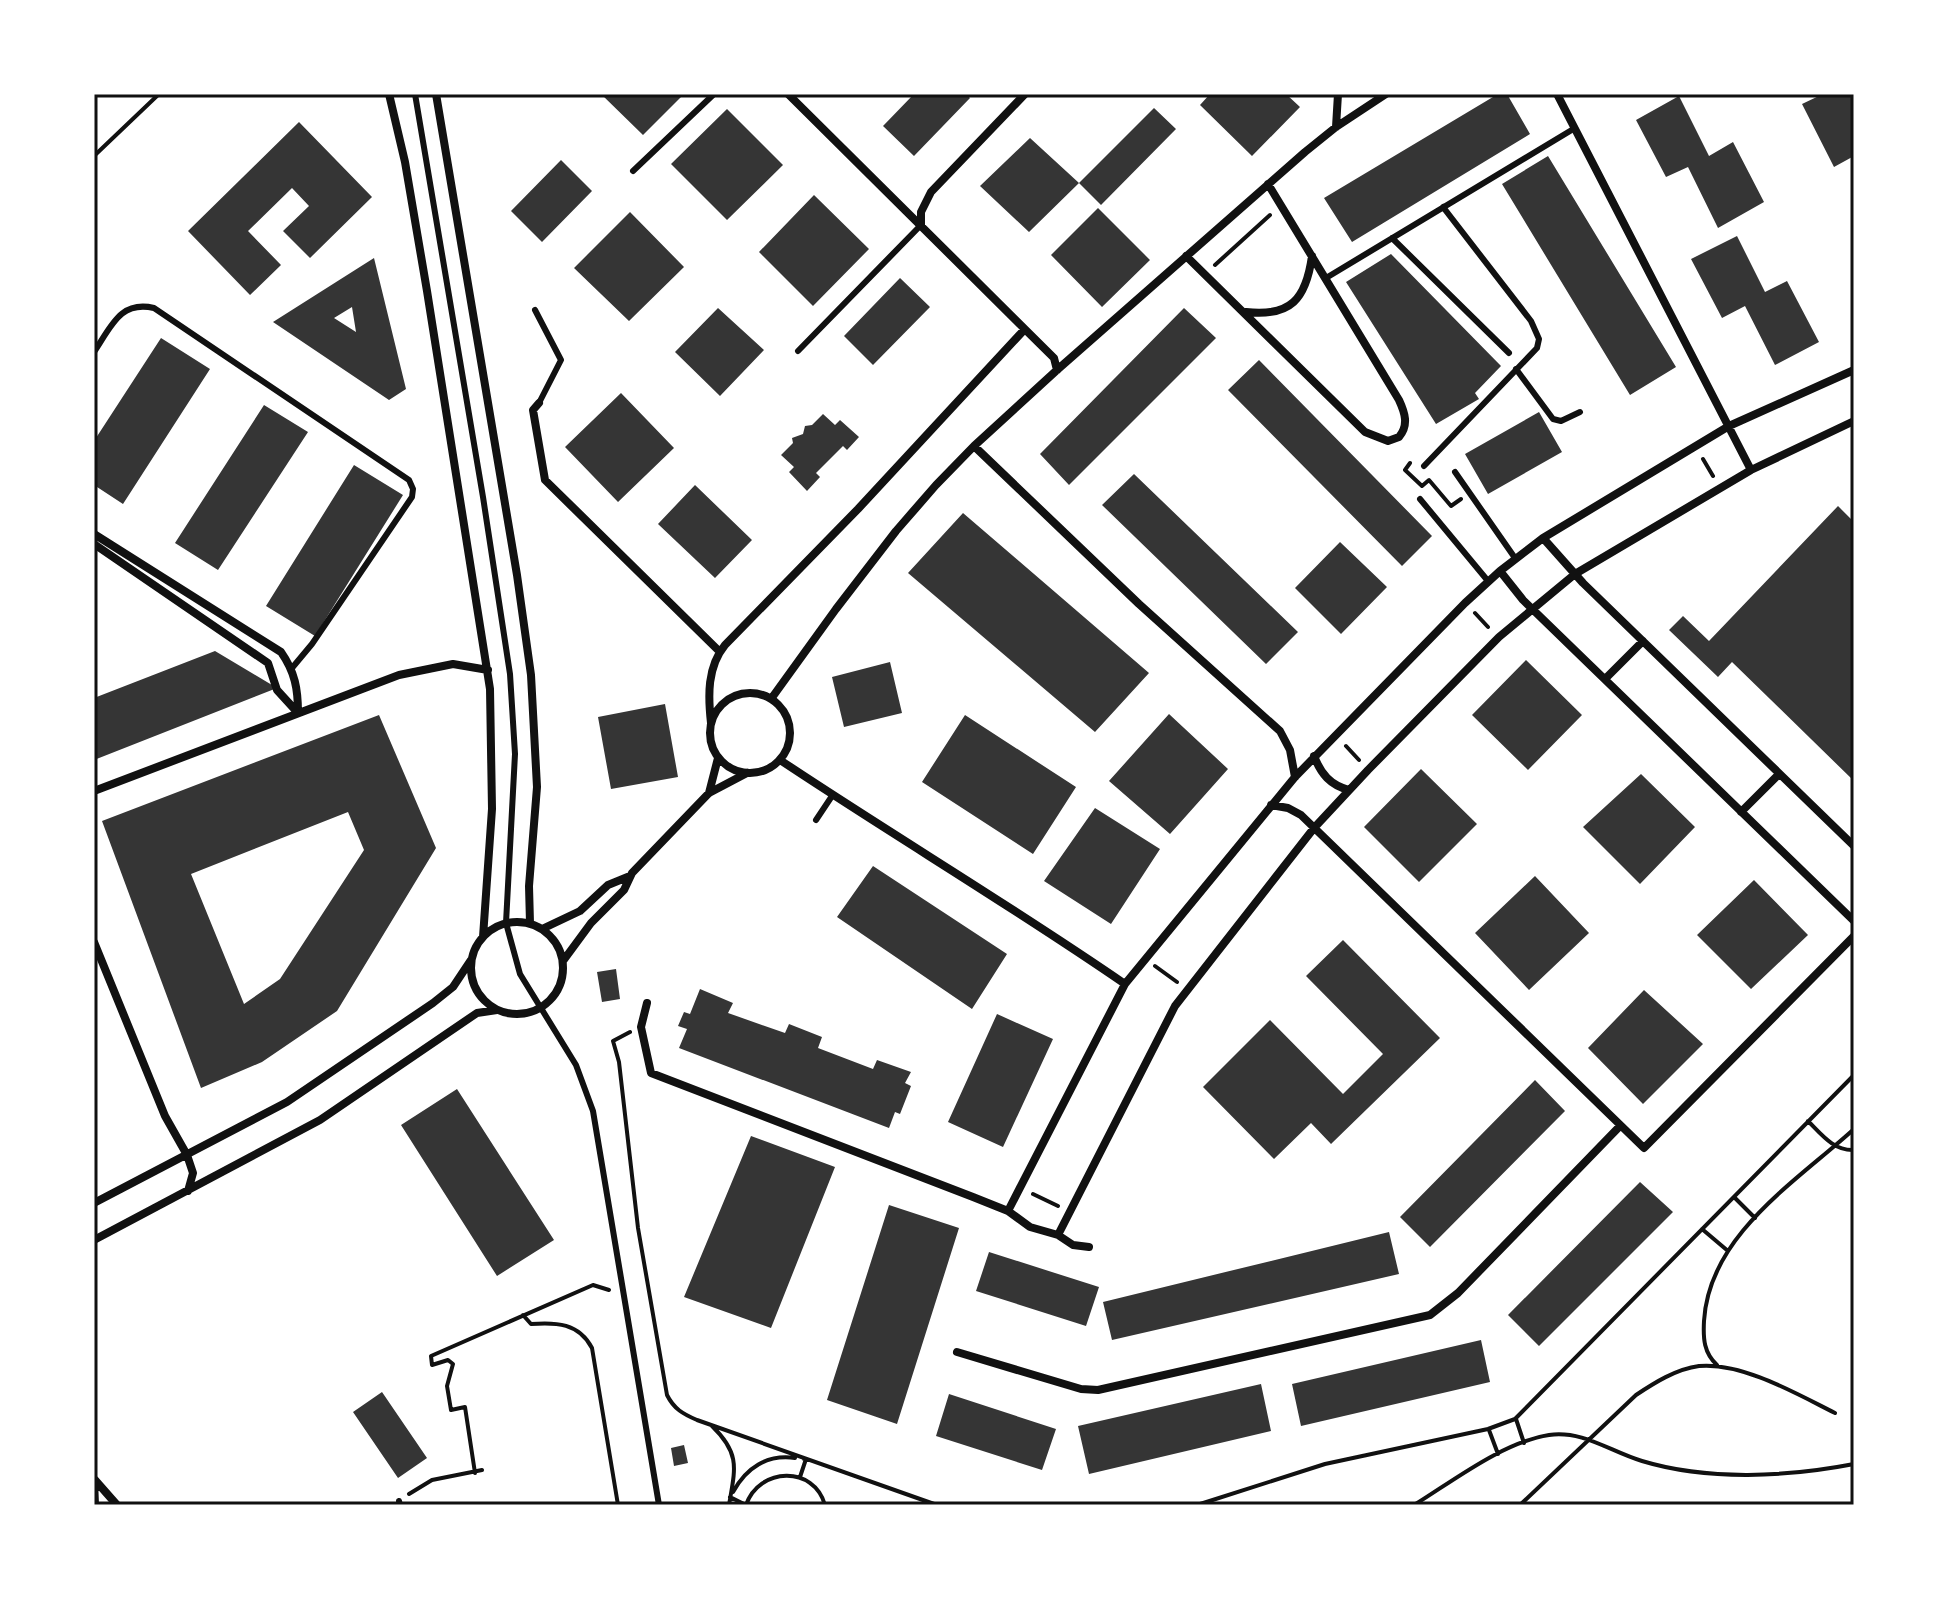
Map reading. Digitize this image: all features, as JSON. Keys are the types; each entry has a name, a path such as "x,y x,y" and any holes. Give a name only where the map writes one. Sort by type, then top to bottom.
{"street":[{"path":"389,94 405,162 488,670 493,787 483,937"},
{"path":"436,94 531,675 537,787 529,886 530,923"},
{"path":"788,94 1054,358 1057,370"},
{"path":"921,225 921,212 931,192 1025,94"},
{"path":"1336,127 1338,94"},
{"path":"1557,94 1751,470"},
{"path":"771,699 896,531 974,446 1268,184 1336,127 1382,95"},
{"path":"1186,256 1365,432 1380,439 1393,439 1404,429 1406,416 1403,408 1268,184"},
{"path":"1245,312 1273,313 1294,303 1306,286 1312,256"},
{"path":"747,773 731,769 718,758 712,747 708,701 719,651 858,509 1024,330"},
{"path":"1008,1211 1125,984 1295,777 1488,581 1543,538 1729,426 1854,370"},
{"path":"539,403 533,410 545,480 719,651"},
{"path":"1058,1235 1175,1006 1314,828 1349,790 1499,637 1575,574 1751,470 1854,421"},
{"path":"974,446 1139,604 1280,731 1290,750 1295,777"},
{"path":"94,534 281,652 292,668 298,690 298,713"},
{"path":"1543,538 1575,574 1854,846"},
{"path":"94,544 268,663 277,690 298,713"},
{"path":"1500,571 1532,608 1854,921"},
{"path":"1606,678 1643,641"},
{"path":"94,791 399,675 453,664 488,670"},
{"path":"563,961 591,923 624,890 630,876 709,793 747,773 765,770 780,760 786,750 790,728 780,707 771,699 748,693 735,696 725,702 711,723"},
{"path":"1314,756 1325,777 1349,790"},
{"path":"709,793 718,758"},
{"path":"780,760 1125,984"},
{"path":"1741,812 1779,774"},
{"path":"1271,805 1298,812 1644,1148 1854,936"},
{"path":"542,929 580,911 608,885 630,876"},
{"path":"94,1203 287,1102 421,1012 453,987 483,937 495,927 506,923 530,923 542,929 559,948 564,975 560,988 541,1008 517,1015 497,1010 485,1002 471,975 471,960"},
{"path":"94,942 165,1116 187,1155 193,1173 188,1191"},
{"path":"647,1003 641,1027 651,1073 1008,1211 1030,1227 1058,1235 1073,1245 1089,1247"},
{"path":"94,1240 320,1120 477,1013 497,1010"},
{"path":"957,1352 1081,1389 1098,1390 1430,1315 1458,1293 1620,1126"},
{"path":"94,1479 95,1505"},
{"path":"94,1479 117,1505"}],"lane":[{"path":"415,94 510,674 515,754 506,923 520,974 576,1065 593,1111 659,1505"},
{"path":"633,171 714,94"},
{"path":"1326,278 1575,128"},
{"path":"1424,466 1537,348 1539,339 1531,321 1443,207"},
{"path":"798,351 921,225"},
{"path":"1392,238 1509,353"},
{"path":"94,352 119,316 131,307 140,304 154,308 409,480 412,497 312,644 292,668"},
{"path":"535,310 561,360 539,403"},
{"path":"1516,369 1553,419 1561,421 1580,412"},
{"path":"1455,472 1515,558"},
{"path":"1420,499 1488,581"},
{"path":"816,820 832,796"}],"path":[{"path":"94,156 159,94"},
{"path":"1205,274 1281,205"},
{"path":"1696,447 1720,488"},
{"path":"1434,486 1451,506"},
{"path":"1473,611 1493,631"},
{"path":"1341,741 1363,765"},
{"path":"1153,964 1179,984"},
{"path":"641,1027 613,1041 619,1062 638,1228 667,1395 679,1412 937,1505"},
{"path":"1197,1505 1325,1464 1488,1429 1515,1419 1854,1075"},
{"path":"1808,1121 1835,1146 1843,1151 1854,1150"},
{"path":"1719,1366 1707,1356 1703,1335 1704,1311 1716,1274 1728,1251 1792,1181 1854,1129"},
{"path":"1028,1191 1061,1207"},
{"path":"1734,1196 1755,1218"},
{"path":"1702,1229 1728,1251"},
{"path":"475,1473 465,1407 451,1410 447,1386 453,1364 448,1360 432,1365 431,1356 593,1285 609,1290"},
{"path":"640,1286 650,1285"},
{"path":"523,1315 531,1324 554,1322 568,1325 579,1332 592,1348 618,1505"},
{"path":"1520,1505 1621,1408 1655,1382 1696,1366 1719,1366 1781,1386 1835,1413"},
{"path":"1515,1419 1524,1443"},
{"path":"710,1424 726,1440 735,1467 729,1505"},
{"path":"1488,1429 1498,1454"},
{"path":"1414,1505 1498,1454 1548,1435 1574,1435 1641,1461 1691,1472 1822,1470 1854,1464"},
{"path":"731,1495 746,1473 764,1461 783,1456 806,1459"},
{"path":"800,1477 806,1459"},
{"path":"407,1495 432,1480 482,1470"},
{"path":"731,1495 746,1505 754,1489 765,1480 777,1475 800,1477 815,1487 825,1505"}],"building":[{"path":"601,94 684,94 643,135"},
{"path":"914,94 966,94 970,98 914,156 883,126"},
{"path":"1210,94 1286,94 1300,107 1252,156 1200,105"},
{"path":"1498,94 1507,94 1530,134 1352,242 1324,198"},
{"path":"1823,94 1854,94 1854,156 1834,167 1802,104"},
{"path":"1679,96 1709,156 1733,142 1764,202 1718,228 1688,167 1666,177 1636,120"},
{"path":"1154,108 1176,129 1101,205 1079,183"},
{"path":"727,109 783,165 727,220 671,164"},
{"path":"299,122 372,197 310,258 283,231 309,206 292,188 248,231 281,265 250,295 188,231"},
{"path":"1030,138 1079,183 1029,232 980,186"},
{"path":"1548,156 1676,367 1630,395 1502,184"},
{"path":"561,160 592,191 542,242 511,211"},
{"path":"814,195 869,249 813,306 759,252"},
{"path":"1098,208 1150,260 1102,307 1051,255"},
{"path":"630,212 684,267 629,321 574,268"},
{"path":"1737,236 1765,292 1787,281 1819,342 1775,365 1745,306 1722,318 1691,259"},
{"path":"1391,254 1501,366 1475,393 1479,399 1436,424 1346,282"},
{"path":"374,258 406,389 389,400 273,322","holes":["352,307 356,332 334,318"]},
{"path":"900,278 930,307 873,365 844,336"},
{"path":"718,308 764,350 720,396 675,352"},
{"path":"1184,308 1216,338 1069,485 1040,454"},
{"path":"161,338 210,369 123,504 94,485 94,441"},
{"path":"1259,360 1432,536 1402,566 1228,390"},
{"path":"621,393 674,448 618,502 565,447"},
{"path":"264,405 308,432 218,570 175,543"},
{"path":"1539,412 1562,452 1488,494 1465,454"},
{"path":"823,414 835,425 840,420 859,437 847,450 843,446 816,473 820,477 807,491 789,472 794,467 781,455 793,443 792,438 803,434 805,426 812,425"},
{"path":"354,465 403,495 315,636 266,606"},
{"path":"1134,474 1298,632 1266,664 1102,505"},
{"path":"695,485 752,540 715,578 658,524"},
{"path":"1838,506 1854,522 1854,781 1732,662 1718,677 1669,630 1683,616 1709,641"},
{"path":"963,513 1149,673 1095,732 908,573"},
{"path":"1340,542 1387,587 1341,634 1295,588"},
{"path":"215,651 277,688 94,760 94,698"},
{"path":"1526,660 1582,715 1528,770 1472,715"},
{"path":"890,662 902,713 844,727 832,677"},
{"path":"665,704 678,777 611,789 598,717"},
{"path":"1169,714 1228,769 1170,834 1109,781"},
{"path":"379,715 436,848 337,1011 262,1062 201,1088 102,821","holes":["348,812 364,850 280,979 244,1004 191,874"]},
{"path":"965,715 1076,787 1033,854 922,782"},
{"path":"1421,769 1477,824 1419,882 1364,827"},
{"path":"1641,774 1695,827 1640,884 1583,827"},
{"path":"1095,808 1160,849 1111,924 1044,881"},
{"path":"873,866 1007,954 972,1009 837,917"},
{"path":"1535,876 1589,933 1529,990 1475,933"},
{"path":"1754,880 1808,935 1751,989 1697,935"},
{"path":"1343,940 1440,1038 1331,1144 1311,1123 1274,1159 1203,1087 1270,1020 1343,1094 1383,1054 1306,976"},
{"path":"616,969 620,999 602,1002 597,972"},
{"path":"700,989 733,1003 728,1013 785,1033 789,1024 822,1037 818,1048 873,1069 877,1060 911,1072 905,1083 911,1086 900,1114 895,1112 889,1128 679,1048 687,1029 678,1026 684,1012 690,1014"},
{"path":"1644,990 1703,1044 1643,1104 1588,1048"},
{"path":"997,1014 1053,1039 1003,1147 948,1122"},
{"path":"1535,1080 1565,1111 1430,1247 1400,1217"},
{"path":"457,1089 554,1240 497,1276 401,1125"},
{"path":"751,1136 835,1167 771,1328 684,1297"},
{"path":"1640,1182 1673,1212 1539,1346 1508,1315"},
{"path":"889,1205 959,1228 897,1424 827,1400"},
{"path":"1389,1232 1399,1274 1112,1340 1103,1302"},
{"path":"989,1252 1099,1287 1086,1326 976,1291"},
{"path":"1481,1340 1490,1382 1301,1426 1292,1384"},
{"path":"1261,1384 1271,1431 1089,1474 1078,1426"},
{"path":"382,1392 427,1458 398,1478 353,1412"},
{"path":"949,1394 1056,1429 1042,1470 936,1436"},
{"path":"684,1445 688,1463 674,1466 671,1448"}]}
